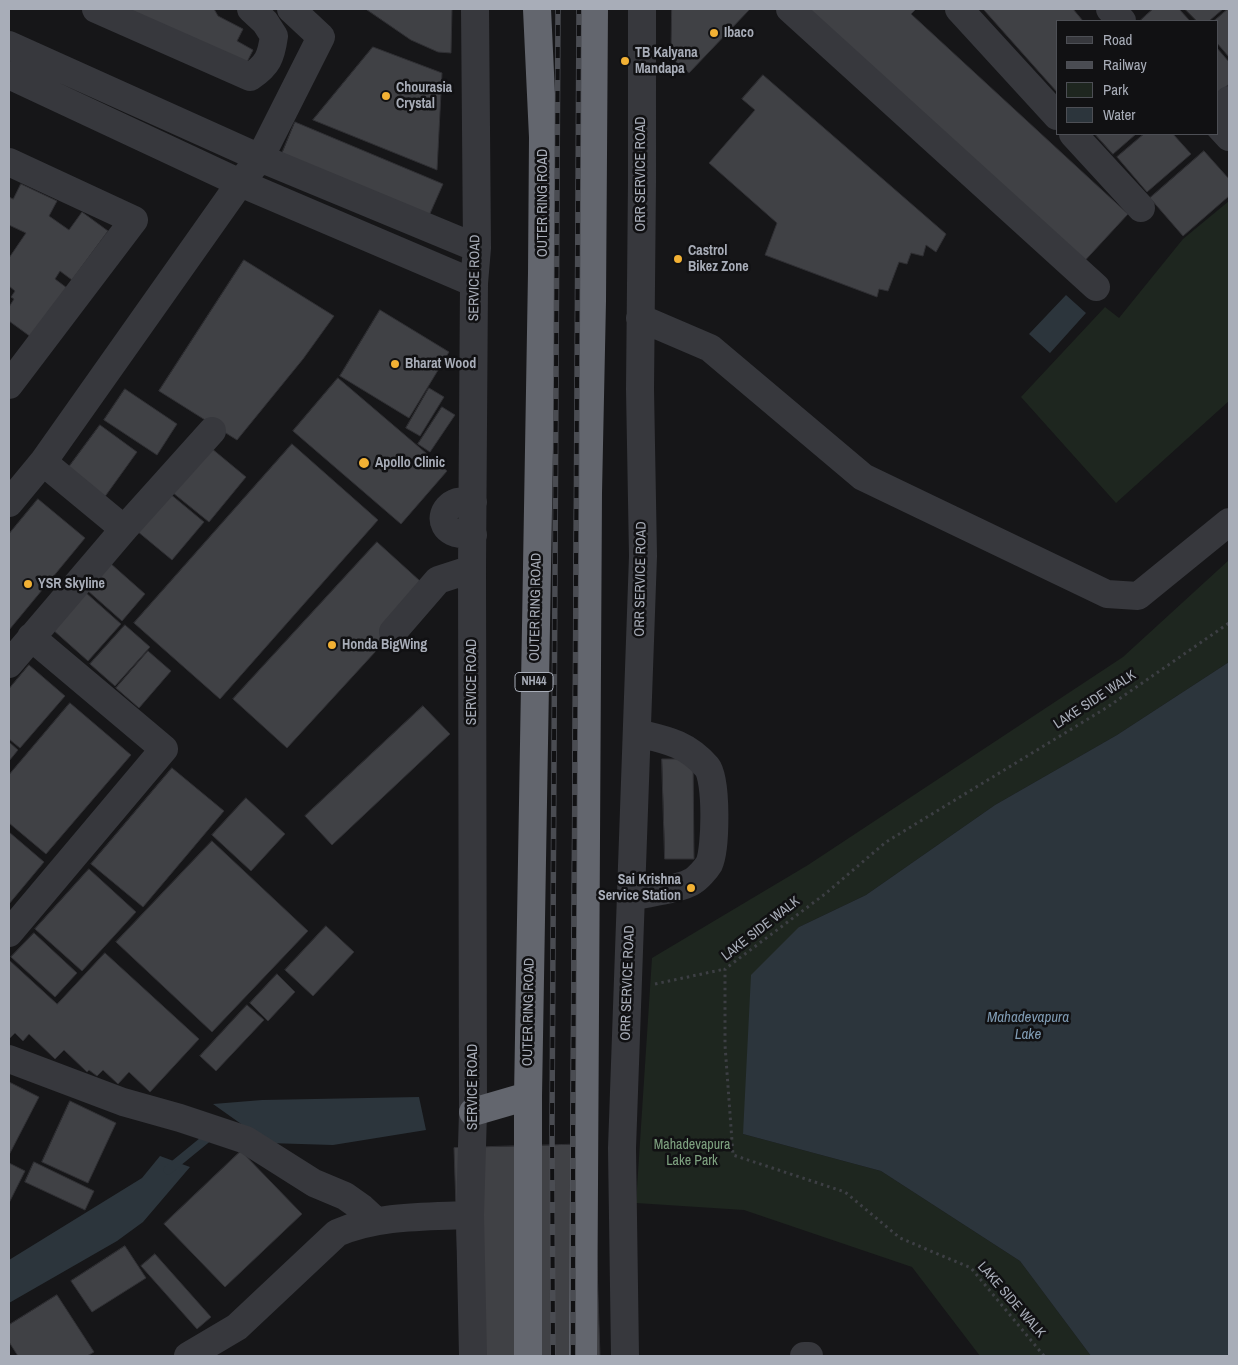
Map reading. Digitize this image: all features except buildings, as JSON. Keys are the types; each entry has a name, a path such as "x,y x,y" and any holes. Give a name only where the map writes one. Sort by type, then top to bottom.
{"highway":[{"name":"OUTER RING ROAD","path":"528,1356 528,1096 543,137 537,9"},
{"path":"583,1356 588,493 592,301 594,9"},
{"path":"473,1112 528,1096"}],"street":[{"path":"96,9 250,77 263,68 272,50 274,36 265,22 251,9"},
{"path":"9,503 43,462 240,182 260,158 320,37 291,9"},
{"name":"SERVICE ROAD","path":"472,1356 470,1215 473,1112 472,569 474,283 477,248 475,9"},
{"name":"ORR SERVICE ROAD","path":"625,1356 622,1148 643,556 640,318 642,9"},
{"path":"790,9 1096,287"},
{"path":"959,9 1056,115"},
{"path":"9,44 260,158 477,248"},
{"path":"9,76 240,182 474,283"},
{"path":"1218,111 1229,100"},
{"path":"1218,125 1229,137"},
{"path":"1074,135 1141,208"},
{"path":"9,162 134,220 9,385"},
{"path":"640,318 710,348 863,477 1107,594 1138,596 1229,522"},
{"path":"9,664 124,528 212,430"},
{"path":"43,462 124,528"},
{"path":"393,632 438,580 472,569"},
{"path":"9,933 164,749 32,637"},
{"path":"631,897 687,884 695,880 709,864 714,837 714,803 709,769 690,750 683,746 636,733"},
{"path":"9,1059 123,1102 180,1118 246,1140 314,1183 344,1196 376,1220"},
{"path":"188,1356 237,1327 337,1233 354,1225 376,1220 470,1215"},
{"path":"804,1356 809,1356"}],"path":[{"name":"LAKE SIDE WALK","path":"1044,1356 971,1268 900,1238 845,1192 733,1155 725,1045 726,969 825,894 886,842 1106,708 1229,623"},
{"path":"628,990 726,969"}],"green space":[{"path":"1229,201 1229,401 1116,503 1021,397 1105,307 1119,318 1183,239"},
{"name":"Mahadevapura Lake Park","path":"1229,560 1229,662 1117,735 995,805 866,895 799,927 743,1134 881,1171 1020,1261 1091,1356 980,1356 912,1267 744,1210 636,1203 652,958 808,865 1123,657"}],"water":[{"path":"1066,295 1086,313 1050,353 1029,334"},
{"name":"Mahadevapura Lake","path":"1229,662 1229,1356 1091,1356 1020,1261 881,1171 743,1134 751,975 799,927 866,895 995,805 1117,735"},
{"path":"419,1097 426,1130 333,1145 268,1143 213,1104 262,1100"},
{"path":"160,1156 190,1167 143,1222 117,1241 9,1303 9,1260 142,1178"}],"waterway":[{"path":"168,1170 212,1134"}],"railway":[{"path":"553,1356 552,1125 558,9"},
{"path":"573,1356 579,9"}],"place":[{"name":"Ibaco","path":"714,33"},
{"name":"TB Kalyana Mandapa","path":"625,61"},
{"name":"Chourasia Crystal","path":"386,96"},
{"name":"Castrol Bikez Zone","path":"678,259"},
{"name":"Bharat Wood","path":"395,364"},
{"name":"Apollo Clinic","path":"364,463"},
{"name":"YSR Skyline","path":"28,584"},
{"name":"Honda BigWing","path":"332,645"},
{"name":"Sai Krishna Service Station","path":"691,888"}]}
